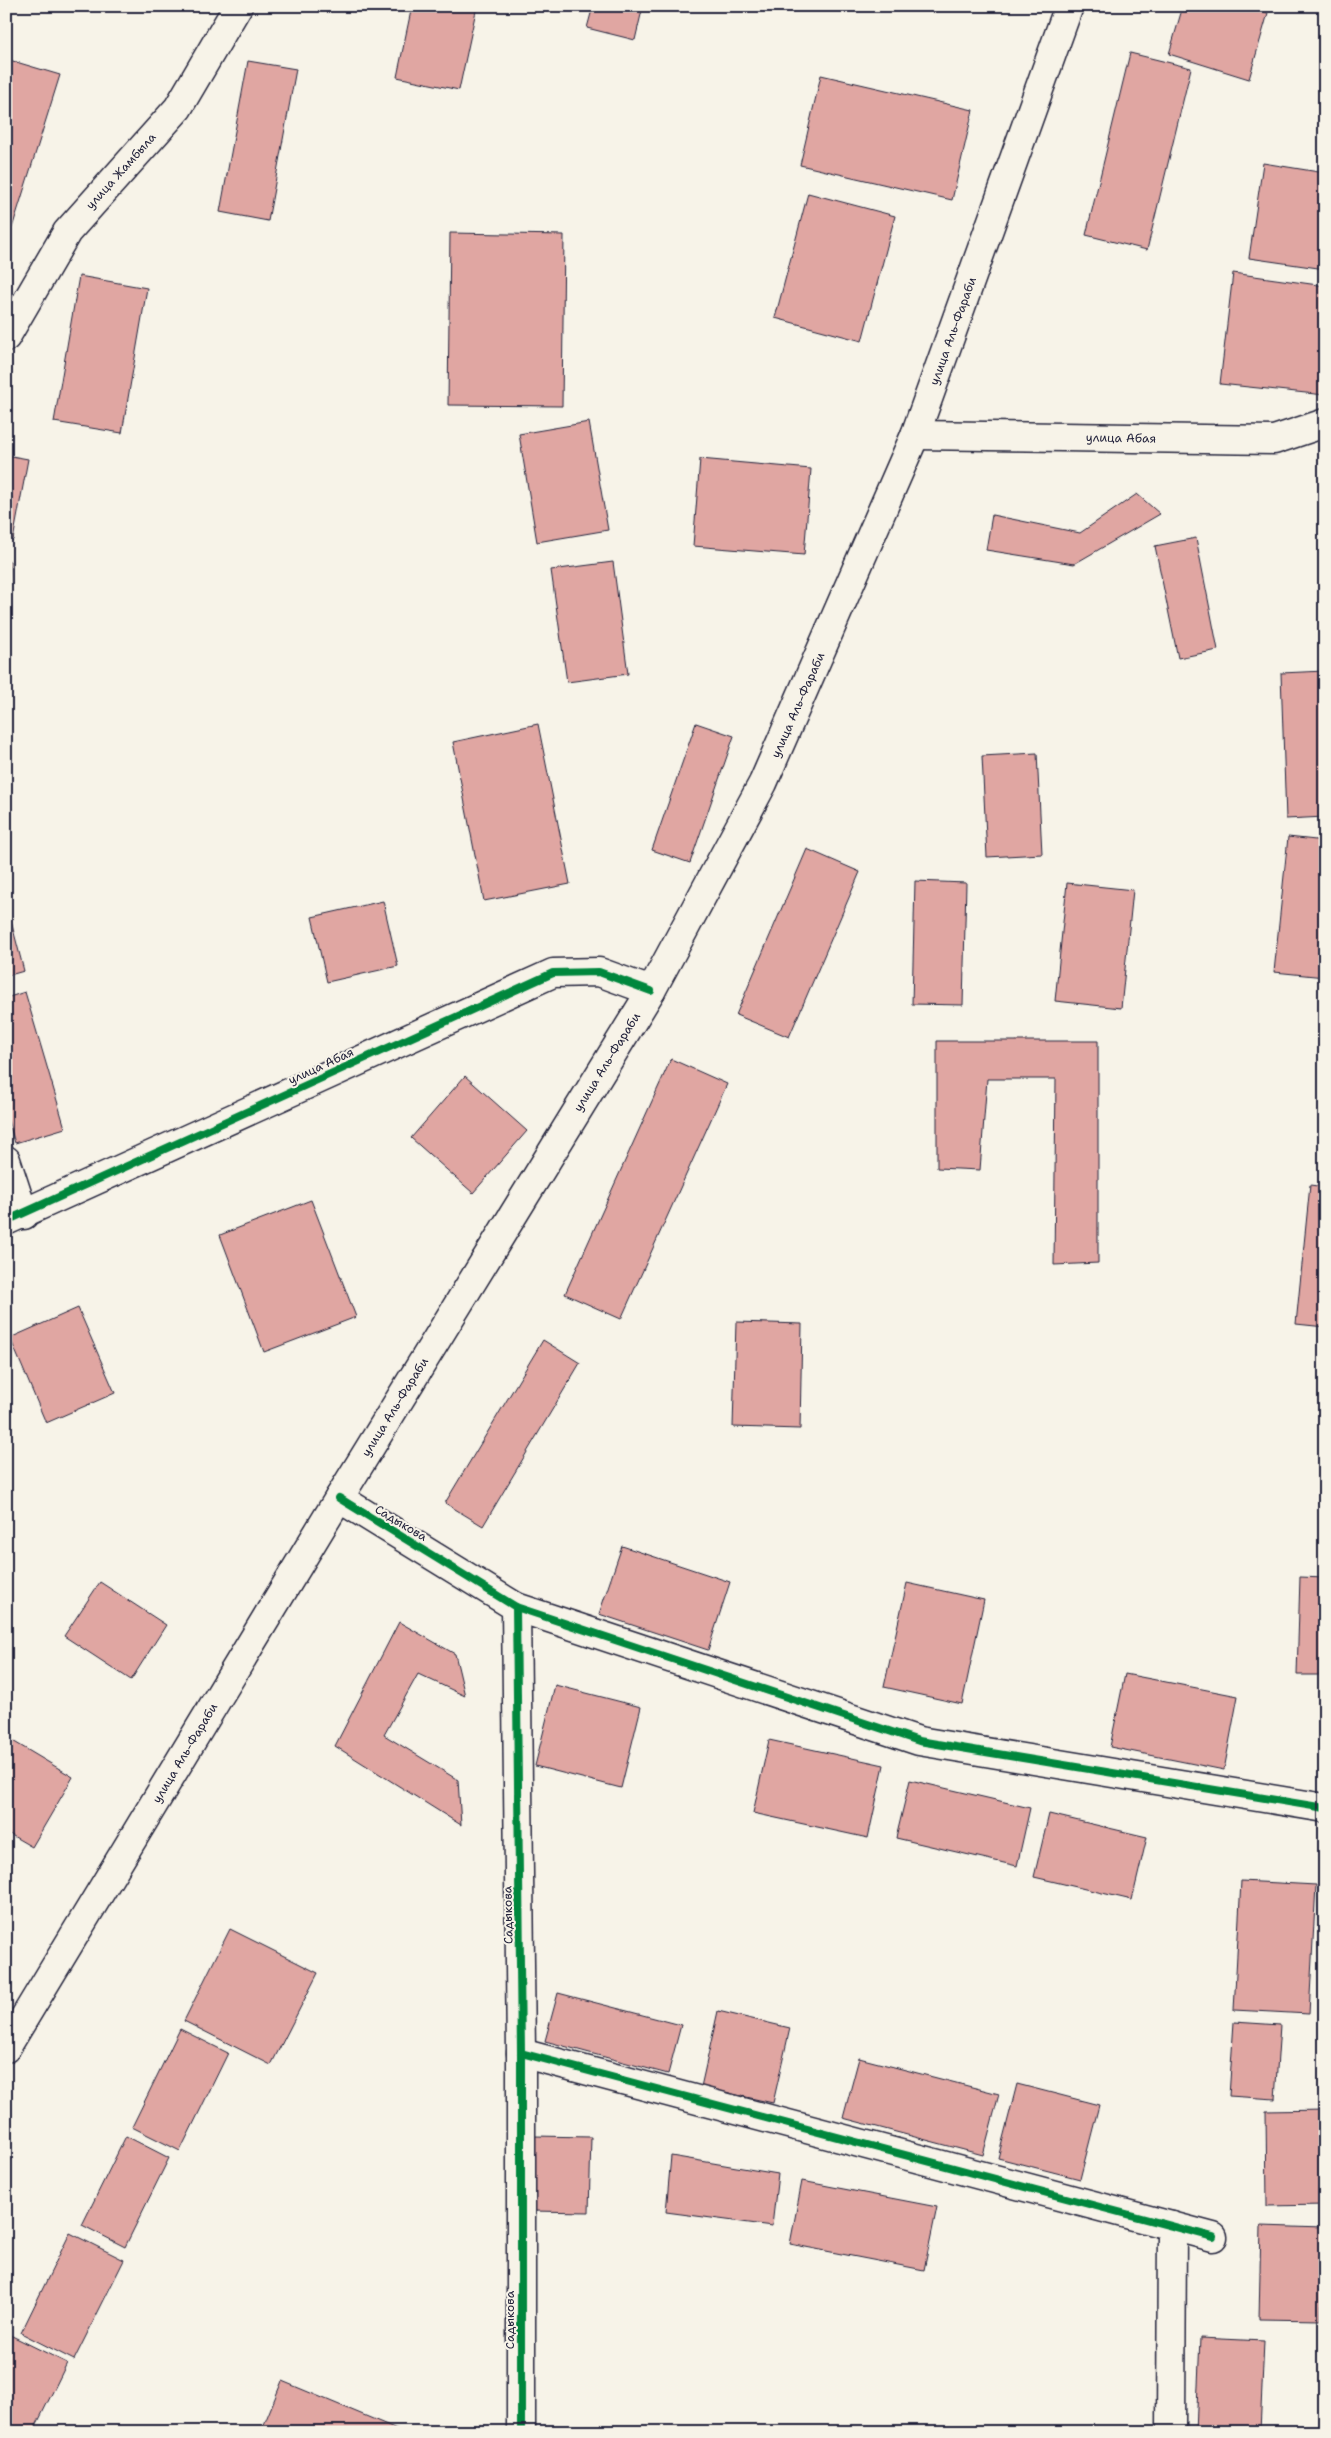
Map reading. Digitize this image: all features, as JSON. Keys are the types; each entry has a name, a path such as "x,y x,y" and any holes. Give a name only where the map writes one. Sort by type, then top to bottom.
{"street":[{"name":"улица Жамбыла","path":"6,338 66,232 178,108 238,6"},
{"name":"улица Аль-Фараби","path":"6,2048 339,1498 651,991 763,783 915,435 1069,6"},
{"name":"улица Абая","path":"915,435 1274,440 1325,423"},
{"name":"улица Абая","path":"15,1218 553,973 599,972 651,991"},
{"path":"6,1160 15,1218"},
{"name":"Садыкова","path":"339,1498 516,1606 521,2053 521,2432"},
{"path":"516,1606 919,1741 1325,1808"},
{"path":"521,2053 1213,2237"},
{"path":"1172,2226 1172,2432"},
{"path":"508,2432 521,2405"}],"building":[{"path":"412,6 477,6 459,90 397,77"},
{"path":"593,6 643,6 635,40 587,28"},
{"path":"1183,6 1246,6 1268,13 1249,79 1169,54"},
{"path":"1130,53 1191,68 1147,250 1086,235"},
{"path":"6,59 60,75 12,228 6,227"},
{"path":"248,61 296,69 268,221 220,212"},
{"path":"821,75 973,110 952,200 800,165"},
{"path":"1263,163 1325,173 1325,269 1249,258"},
{"path":"808,193 895,216 862,341 775,318"},
{"path":"450,233 564,235 562,406 448,405"},
{"path":"1233,273 1325,286 1325,395 1220,384"},
{"path":"79,276 147,288 122,433 54,422"},
{"path":"589,422 608,530 537,542 519,434"},
{"path":"6,455 28,459 13,540 6,538"},
{"path":"700,459 811,469 804,555 693,546"},
{"path":"1137,494 1160,514 1074,564 986,550 992,515 1080,533"},
{"path":"1196,538 1218,650 1178,658 1155,546"},
{"path":"6,561 10,561 8,705 6,705"},
{"path":"613,562 628,674 567,682 551,570"},
{"path":"1325,671 1325,817 1286,819 1281,673"},
{"path":"696,723 734,736 690,863 652,850"},
{"path":"538,724 570,884 484,901 453,742"},
{"path":"1037,753 1042,854 987,857 982,756"},
{"path":"1288,837 1325,841 1325,977 1274,972"},
{"path":"807,849 860,872 789,1037 736,1015"},
{"path":"915,881 966,883 963,1005 912,1004"},
{"path":"1067,883 1133,890 1121,1008 1055,1001"},
{"path":"383,901 398,966 327,982 312,917"},
{"path":"6,902 24,971 6,976"},
{"path":"25,992 65,1128 15,1143 6,1114 6,998"},
{"path":"937,1041 1098,1041 1098,1263 1054,1265 1056,1079 987,1079 980,1170 937,1168"},
{"path":"671,1059 727,1084 621,1319 565,1294"},
{"path":"465,1076 527,1131 473,1193 411,1138"},
{"path":"1310,1185 1325,1187 1325,1327 1296,1324"},
{"path":"311,1200 356,1317 264,1352 220,1235"},
{"path":"78,1308 115,1393 46,1423 10,1338"},
{"path":"736,1322 802,1324 800,1429 733,1427"},
{"path":"543,1340 580,1363 483,1526 445,1503"},
{"path":"622,1546 730,1582 708,1650 599,1614"},
{"path":"1300,1577 1325,1578 1325,1675 1297,1675"},
{"path":"100,1582 166,1625 131,1680 64,1636"},
{"path":"907,1583 984,1600 962,1704 884,1687"},
{"path":"399,1622 455,1654 465,1696 418,1674 384,1735 458,1780 461,1825 335,1746"},
{"path":"1125,1674 1238,1696 1224,1770 1110,1747"},
{"path":"555,1685 641,1707 621,1788 535,1766"},
{"path":"6,1737 73,1777 32,1847 6,1832"},
{"path":"769,1740 884,1765 868,1838 753,1813"},
{"path":"910,1780 1030,1808 1017,1866 896,1838"},
{"path":"1049,1814 1147,1837 1132,1900 1034,1877"},
{"path":"1241,1881 1316,1885 1309,2014 1234,2010"},
{"path":"230,1929 318,1973 271,2065 184,2021"},
{"path":"558,1993 681,2025 668,2074 545,2041"},
{"path":"718,2011 790,2028 773,2103 701,2087"},
{"path":"1234,2022 1280,2025 1275,2099 1229,2096"},
{"path":"180,2029 228,2053 180,2151 132,2127"},
{"path":"859,2058 999,2094 983,2155 843,2118"},
{"path":"1017,2084 1099,2105 1080,2179 998,2158"},
{"path":"1325,2110 1325,2205 1267,2206 1266,2111"},
{"path":"126,2136 169,2158 125,2247 82,2225"},
{"path":"534,2136 591,2137 589,2212 532,2211"},
{"path":"671,2156 778,2174 772,2226 666,2212"},
{"path":"802,2181 937,2207 924,2270 790,2244"},
{"path":"1261,2226 1323,2228 1321,2320 1259,2319"},
{"path":"70,2233 124,2260 74,2360 21,2333"},
{"path":"10,2335 67,2363 33,2432 6,2432 6,2342"},
{"path":"1200,2338 1264,2341 1260,2432 1196,2432"},
{"path":"282,2381 404,2432 261,2432"}],"cycle path":[{"path":"6,1221 553,973 599,972 651,991"},
{"path":"339,1498 516,1607 521,2053 521,2432"},
{"path":"516,1607 919,1741 1325,1808"},
{"path":"521,2053 1213,2237"}]}
